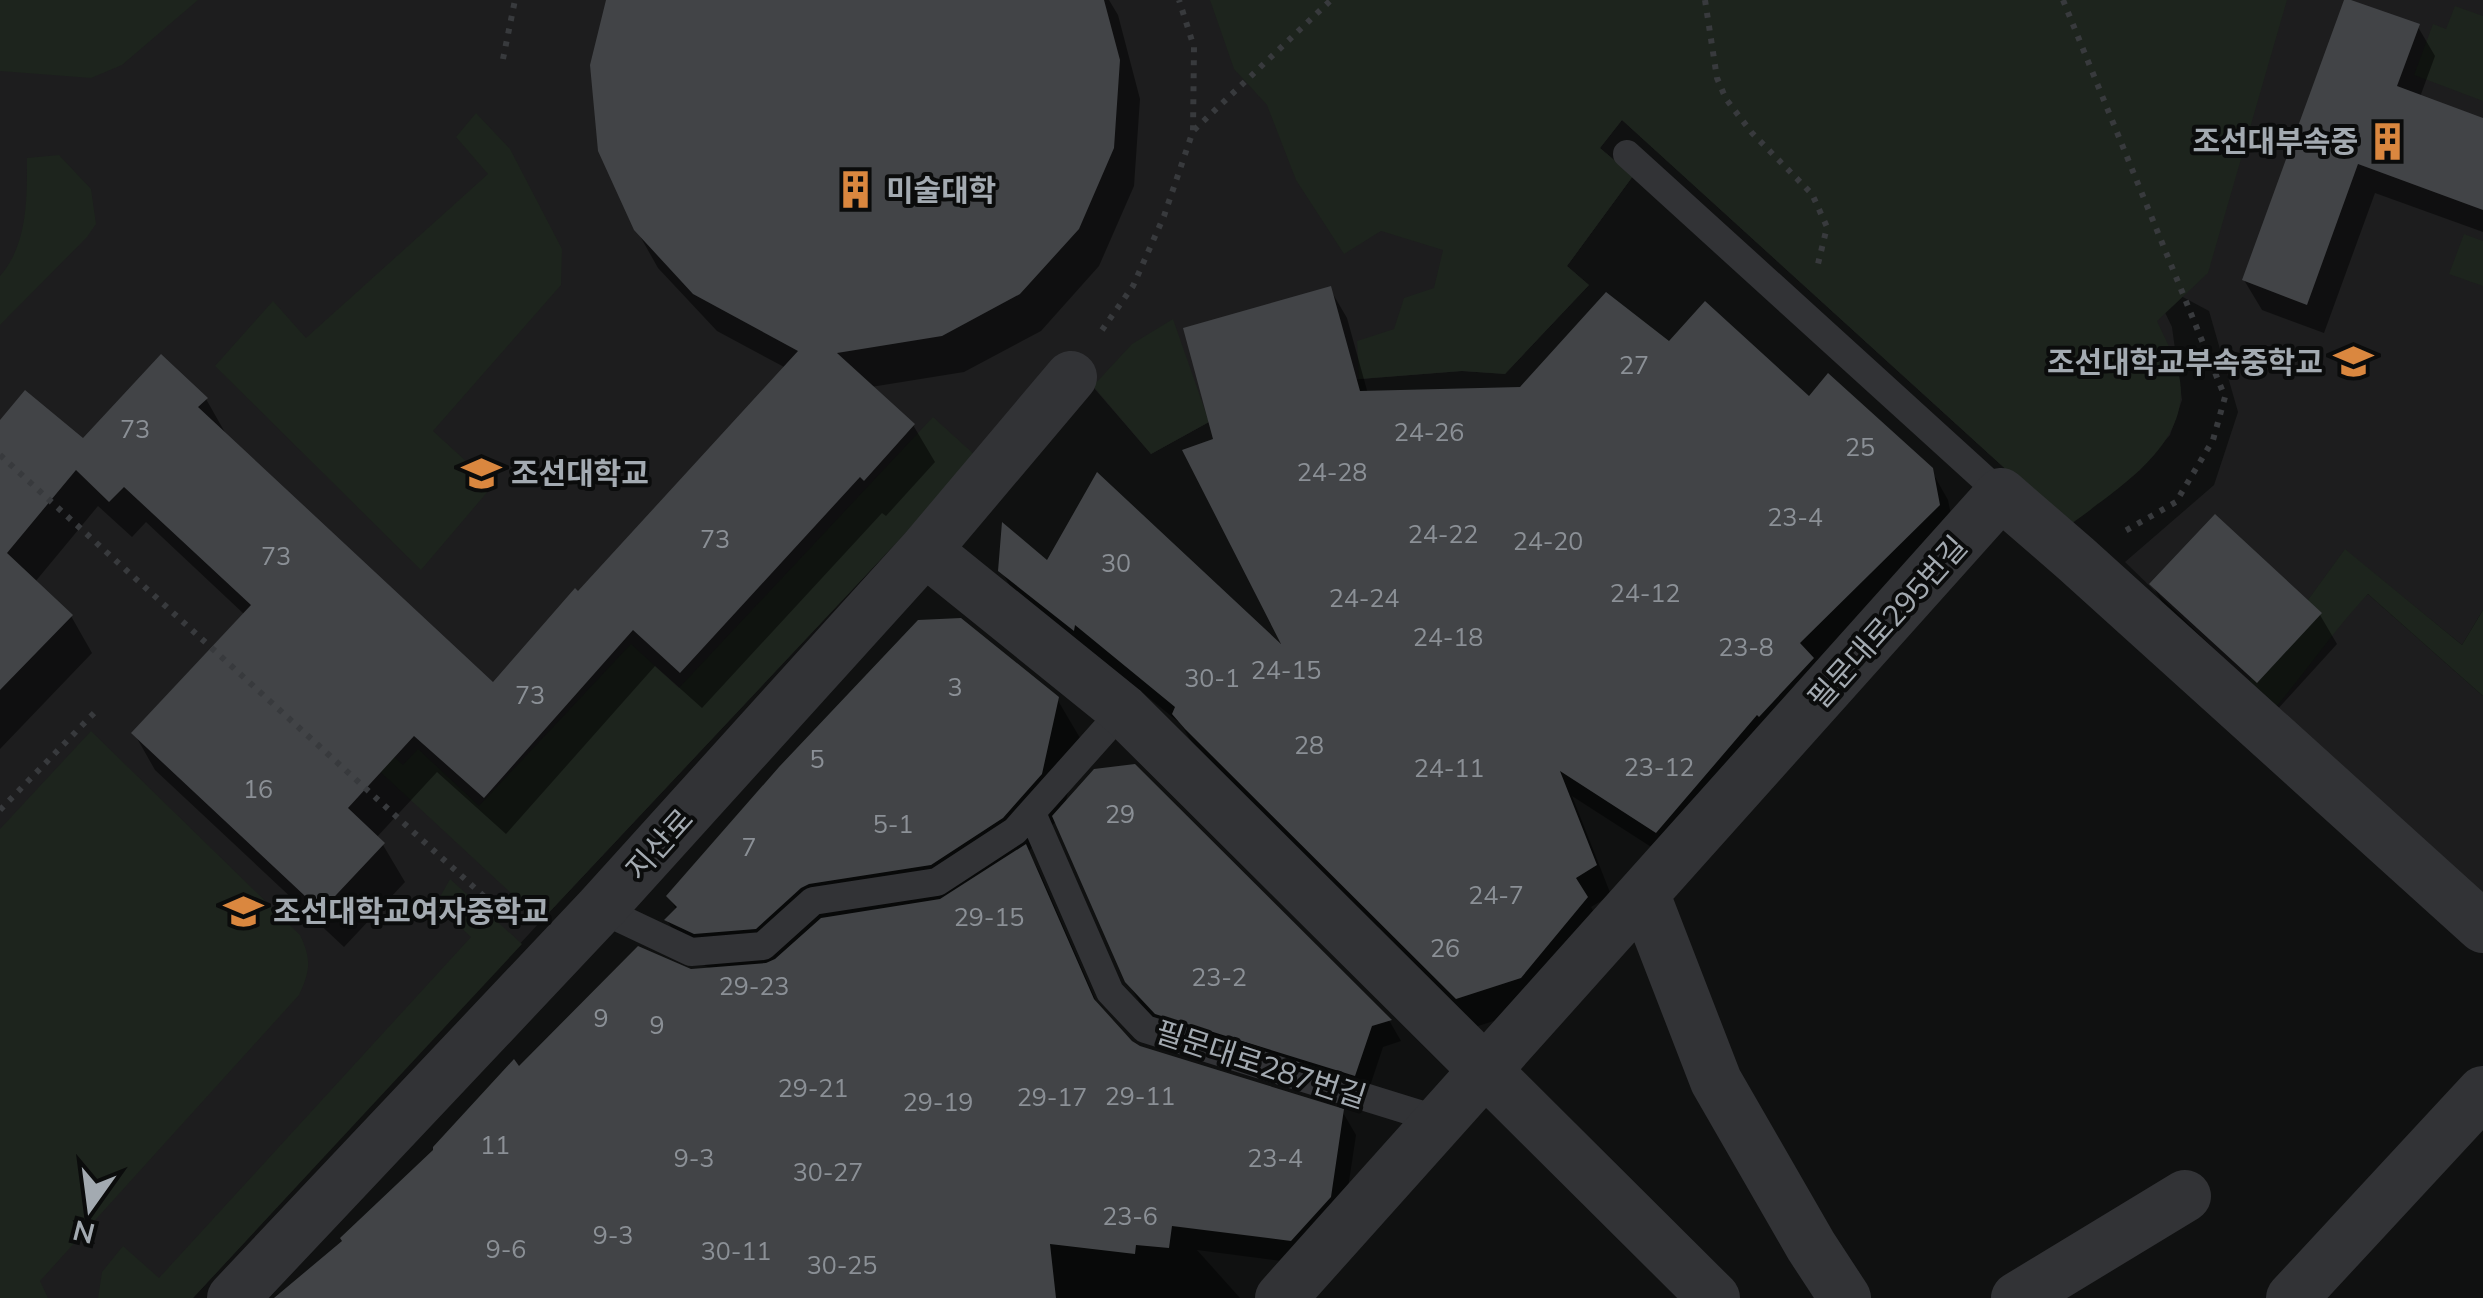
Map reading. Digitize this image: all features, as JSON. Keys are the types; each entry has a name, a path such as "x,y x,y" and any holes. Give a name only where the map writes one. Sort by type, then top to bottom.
{"street":[{"name":"지산로","path":"233,1298 600,909 925,550 1070,377"},
{"path":"2001,494 2483,927"},
{"name":"필문대로295번길","path":"1644,894 2001,494"},
{"path":"925,550 1124,710 1714,1298"},
{"path":"1281,1298 1644,894 1716,1081 1810,1246 1845,1298"},
{"path":"2292,1298 2483,1092"},
{"path":"2016,1298 2186,1196"}],"lane":[{"path":"1627,154 2001,494"},
{"path":"600,909 691,952 763,946 813,901 937,882 1015,831 1124,710"},
{"name":"필문대로287번길","path":"1032,813 1110,992 1145,1029 1439,1120"}],"path":[{"path":"502,60 516,0"},
{"path":"1070,377 1132,286 1164,216 1193,132 1194,47 1178,0"},
{"path":"1193,132 1331,0"},
{"path":"1705,0 1717,78 1726,99 1752,133 1812,194 1827,227 1805,316"},
{"path":"2064,0 2225,397 2213,440 2176,502 2076,559"},
{"path":"0,455 553,959"},
{"path":"0,810 96,711"}],"shaded area":[{"name":"조선대학교","path":"0,0 2483,0 2483,610 2462,645 2345,550 2248,682 2125,562 2214,485 2238,412 2209,311 2149,279 2172,327 2182,400 2170,435 2139,471 2022,484 1622,120 1600,148 1633,176 1567,266 1589,285 1505,374 1462,371 1349,380 1209,422 1151,454 1066,362 193,1298 0,1298"},
{"path":"0,0 198,0 122,65 91,78 0,71"},
{"path":"1210,0 2287,0 2208,273 2157,321 2178,371 2181,396 2176,420 2149,461 2070,525 1622,120 1600,148 1633,176 1567,266 1589,285 1505,374 1462,371 1359,379 1357,341 1394,329 1404,298 1434,288 1443,250 1381,231 1344,254 1296,180 1267,105 1234,69"},
{"path":"2455,6 2483,16 2483,101 2414,75 2433,24 2446,29"},
{"path":"476,113 510,149 562,249 561,285 433,431 468,463 489,490 421,570 215,366 273,301 306,338 488,174 456,137"},
{"path":"59,155 91,189 96,224 0,325 0,276 21,235 27,158"},
{"path":"2464,234 2483,241 2483,286 2449,274"},
{"path":"1173,319 1209,422 1151,454 1093,386 1132,344"},
{"path":"933,417 977,457 541,921 276,675 290,660 403,765 418,749 479,806 631,644 679,688"},
{"path":"2345,549 2462,645 2483,610 2483,696 2368,594 2276,707 2248,682"},
{"path":"2368,594 2483,696 2483,902 2257,697"},
{"path":"91,731 300,935 308,959 307,972 299,995 40,1281 48,1298 0,1298 0,829"},
{"path":"450,879 522,944 193,1298 98,1298 102,1272 123,1246 159,1278 471,937 436,904"}],"building":[{"path":"606,0 1104,0 1120,60 1114,148 1079,229 1020,294 942,336 837,353 915,424 864,481 860,477 680,673 633,630 484,798 414,736 348,808 385,843 321,911 131,733 251,605 124,487 109,502 76,470 7,553 73,615 0,690 0,420 25,390 83,438 161,354 208,398 198,407 493,682 575,588 578,591 798,351 693,294 634,230 598,151 590,65"},
{"name":"조선대부속중","path":"2344,0 2420,24 2397,86 2483,118 2483,210 2358,164 2307,305 2242,280"},
{"path":"1331,286 1360,391 1520,387 1606,292 1669,341 1705,301 1809,396 1828,373 1933,468 1940,505 1800,643 1814,658 1757,715 1656,833 1560,771 1597,865 1576,878 1588,897 1521,978 1456,999 1185,729 1172,714 1175,707 1075,625 1074,631 998,571 1002,522 1047,560 1097,472 1281,644 1182,450 1213,439 1183,328"},
{"path":"2215,514 2322,613 2257,683 2149,584"},
{"path":"961,618 1059,697 1042,774 1003,818 931,865 809,884 756,929 694,934 664,920 677,907 666,896 779,767 918,620"},
{"path":"1135,764 1392,1020 1372,1026 1355,1076 1155,1014 1125,982 1052,816 1094,769"},
{"path":"1026,844 1094,999 1132,1041 1344,1109 1331,1197 1291,1241 1172,1226 1169,1248 1136,1245 1135,1254 1050,1244 1056,1298 274,1298 342,1241 340,1238 433,1150 514,1059 519,1066 638,946 691,969 766,963 821,918 940,899"}],"place":[{"name":"조선대부속중","path":"2388,141"},
{"name":"미술대학","path":"856,190"},
{"name":"조선대학교부속중학교","path":"2353,362"},
{"name":"조선대학교","path":"481,473"},
{"name":"조선대학교여자중학교","path":"243,911"}]}
